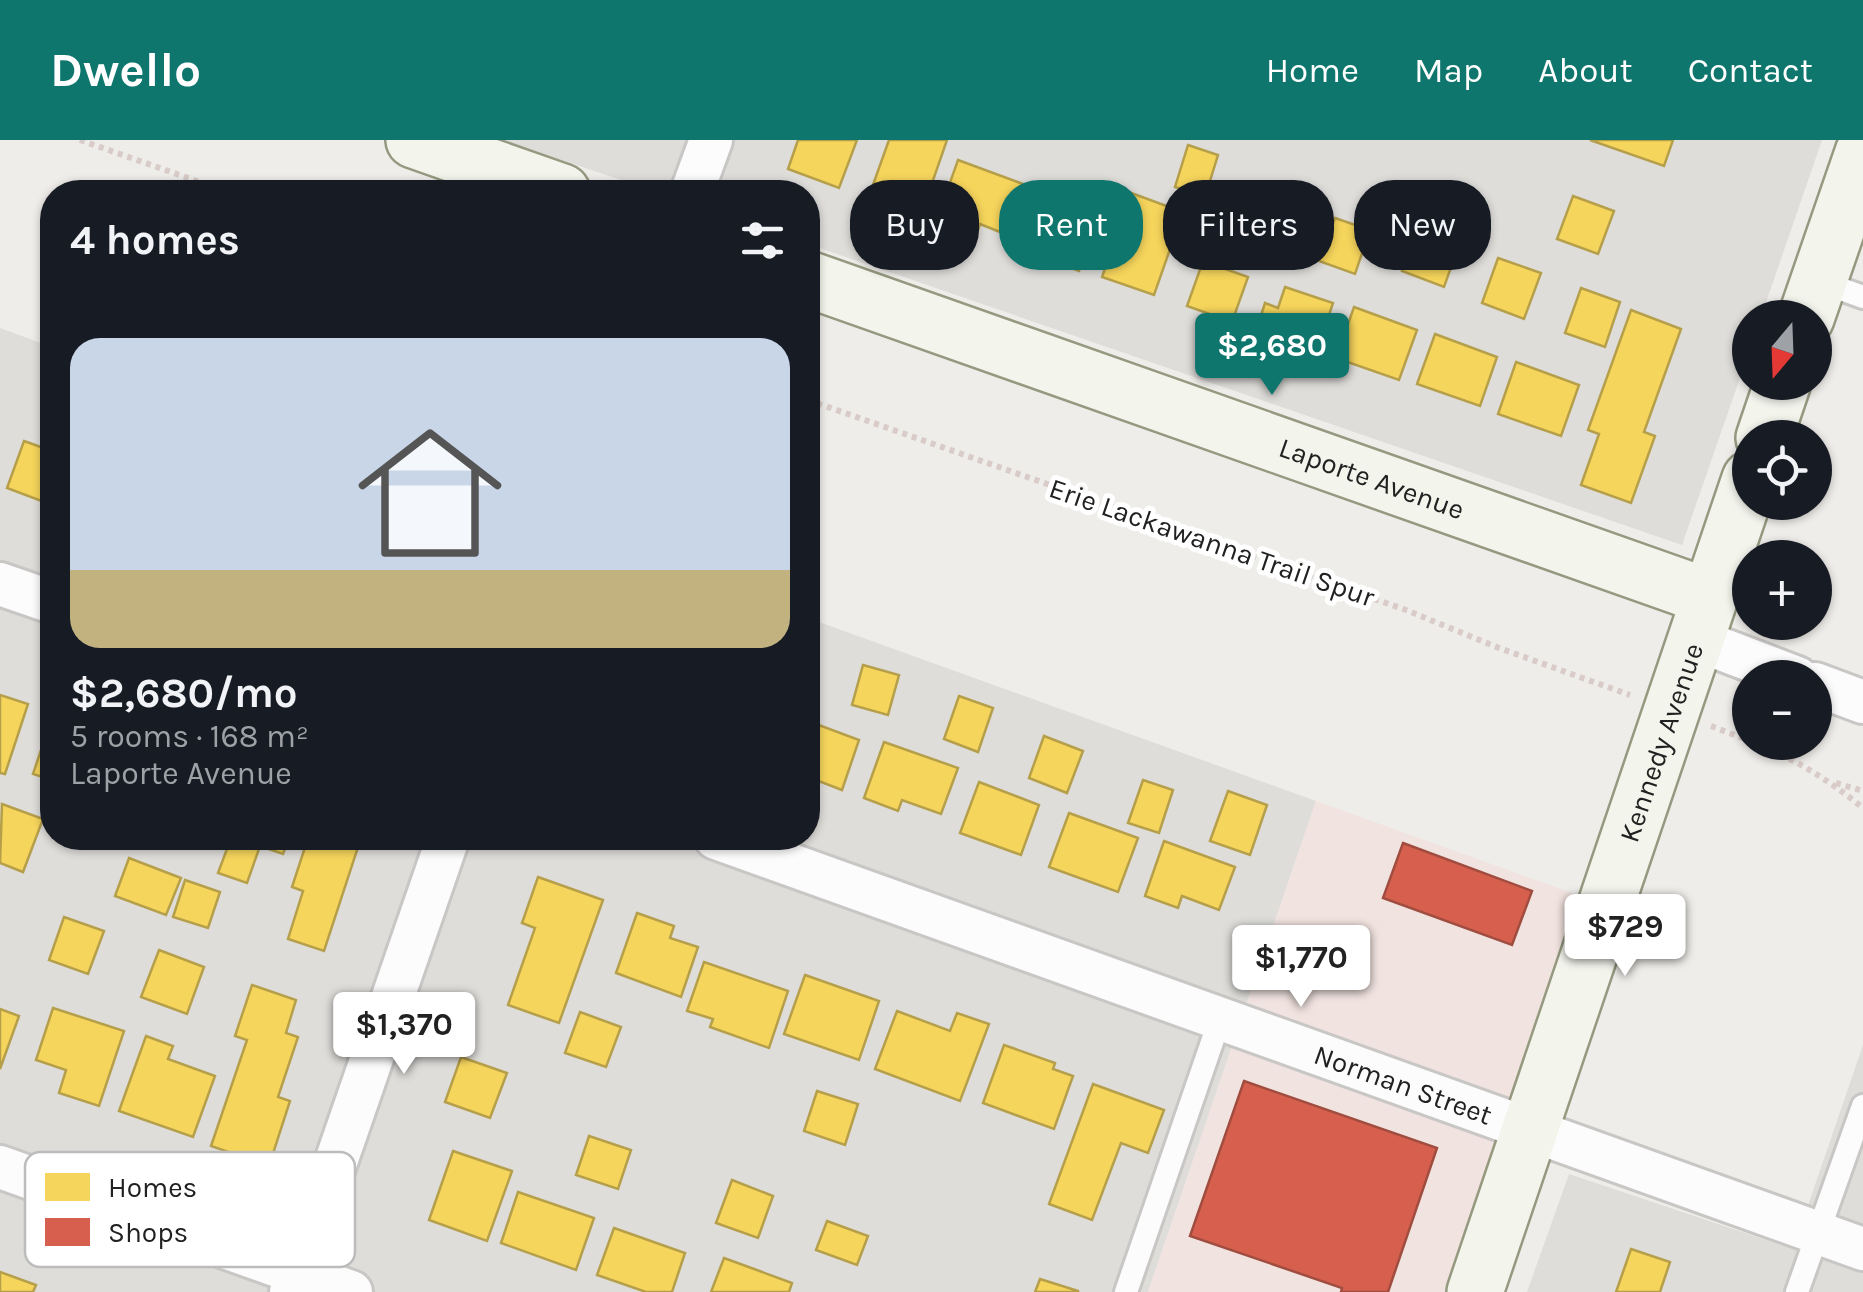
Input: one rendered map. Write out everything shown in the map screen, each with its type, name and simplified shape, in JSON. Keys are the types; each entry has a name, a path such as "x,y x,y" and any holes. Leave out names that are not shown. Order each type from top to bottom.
{"street":[{"path":"414,140 528,180"},
{"path":"696,180 711,140"},
{"path":"1829,298 1863,153"},
{"name":"Laporte Avenue","path":"820,285 1702,618 1768,660"},
{"name":"Kennedy Avenue","path":"1475,1292 1736,520"},
{"path":"0,584 40,598"},
{"path":"1832,690 1863,702"},
{"path":"339,1152 444,850"},
{"name":"Norman Street","path":"749,850 1863,1250"},
{"path":"0,1167 25,1177"},
{"path":"256,1267 294,1282 352,1292"}],"lane":[{"path":"1126,1292 1220,1020"},
{"path":"1797,1292 1863,1106"}],"path":[{"path":"80,140 194,180"},
{"name":"Erie Lackawanna Trail Spur","path":"820,404 1406,610 1615,690"},
{"path":"1726,732 1732,734"},
{"path":"1793,760 1830,781 1863,808"},
{"path":"1830,781 1863,791"}],"shaded area":[{"path":"503,140 1822,140 1767,300 1732,300 1732,400 1682,545 883,270 979,270 979,180 850,180 850,258 820,248 820,180 621,180"},
{"path":"0,328 40,343 40,850 820,850 820,622 1316,801 1148,1292 0,1292"},
{"path":"1316,801 1600,903 1466,1292 1148,1292"},
{"path":"1863,1045 1863,1292 1527,1292 1569,1174 1793,1249"}],"building: Homes":[{"path":"798,140 857,140 839,188 788,169"},
{"path":"889,140 947,140 933,180 875,180"},
{"path":"1590,140 1673,140 1664,166"},
{"path":"1188,145 1218,155 1210,180 1177,180"},
{"path":"958,160 1012,180 999,180 999,232 980,224 979,227 979,180 951,180"},
{"path":"1573,196 1614,211 1598,254 1557,239"},
{"path":"1143,197 1163,205 1163,269 1154,295 1102,277 1104,270 1143,270"},
{"path":"1334,221 1354,225 1355,274 1334,266"},
{"path":"1498,258 1541,273 1524,319 1482,303"},
{"path":"1200,270 1228,270 1248,277 1232,322 1187,306"},
{"path":"1402,270 1450,270 1444,287"},
{"path":"1285,287 1333,303 1319,345 1258,325 1265,303 1278,308"},
{"path":"1581,288 1620,302 1605,347 1565,333"},
{"path":"1354,307 1417,330 1399,380 1336,358"},
{"path":"1631,310 1681,329 1644,432 1655,436 1631,503 1581,485 1599,434 1588,430"},
{"path":"1435,334 1497,357 1480,406 1417,384"},
{"path":"1516,362 1579,385 1561,436 1498,414"},
{"path":"24,441 40,447 40,500 7,488"},
{"path":"863,665 899,675 888,715 852,705"},
{"path":"0,695 28,704 5,774 0,773"},
{"path":"959,696 993,708 978,752 944,739"},
{"path":"820,725 859,740 842,790 820,782"},
{"path":"1044,736 1083,751 1067,793 1029,778"},
{"path":"884,742 958,768 941,814 902,800 898,811 864,798"},
{"path":"40,753 40,776 33,774"},
{"path":"1143,780 1173,790 1159,833 1128,823"},
{"path":"979,782 1039,805 1021,855 960,833"},
{"path":"1228,791 1267,805 1250,855 1210,841"},
{"path":"2,804 40,818 23,872 0,863"},
{"path":"1069,813 1138,838 1118,892 1049,867"},
{"path":"1164,841 1235,867 1219,910 1182,896 1178,908 1145,896"},
{"path":"227,850 259,850 247,883 218,873"},
{"path":"304,850 357,850 324,951 288,939 303,891 292,887"},
{"path":"129,858 181,878 166,915 115,896"},
{"path":"538,877 603,900 559,1023 508,1005 535,928 522,923"},
{"path":"185,880 220,892 208,928 173,917"},
{"path":"637,913 674,926 670,938 698,947 681,997 616,973"},
{"path":"64,917 104,931 88,974 49,960"},
{"path":"159,950 204,967 187,1014 141,997"},
{"path":"704,962 788,991 769,1048 710,1027 713,1019 687,1011"},
{"path":"805,975 879,1001 859,1060 784,1034"},
{"path":"252,985 296,1000 286,1033 298,1037 278,1097 290,1101 274,1152 228,1152 211,1146 247,1040 235,1036"},
{"path":"53,1008 124,1031 99,1106 59,1093 66,1070 36,1060"},
{"path":"0,1009 19,1016 0,1069"},
{"path":"897,1011 950,1031 957,1013 989,1024 960,1101 875,1069"},
{"path":"580,1012 621,1027 606,1067 565,1053"},
{"path":"146,1036 173,1046 168,1059 215,1076 193,1137 119,1111"},
{"path":"1004,1045 1055,1063 1053,1069 1073,1076 1054,1129 983,1103"},
{"path":"461,1057 507,1073 490,1118 445,1102"},
{"path":"1093,1084 1164,1110 1148,1153 1121,1143 1092,1220 1049,1204"},
{"path":"817,1091 858,1104 845,1145 804,1131"},
{"path":"589,1136 631,1150 618,1189 576,1175"},
{"path":"453,1151 512,1171 487,1241 429,1220"},
{"path":"732,1180 773,1196 758,1238 716,1223"},
{"path":"518,1192 594,1218 576,1270 501,1243"},
{"path":"827,1221 868,1236 857,1265 816,1250"},
{"path":"614,1228 685,1253 672,1292 646,1292 597,1275"},
{"path":"1631,1249 1670,1262 1660,1292 1616,1292"},
{"path":"724,1258 792,1283 789,1292 711,1292"},
{"path":"0,1272 36,1285 33,1292 0,1292"},
{"path":"1040,1279 1078,1291 1078,1292 1035,1292"}],"building: Shops":[{"path":"1403,843 1532,891 1512,945 1383,898"},
{"path":"1244,1081 1437,1148 1388,1292 1341,1292 1342,1288 1190,1236"}]}
